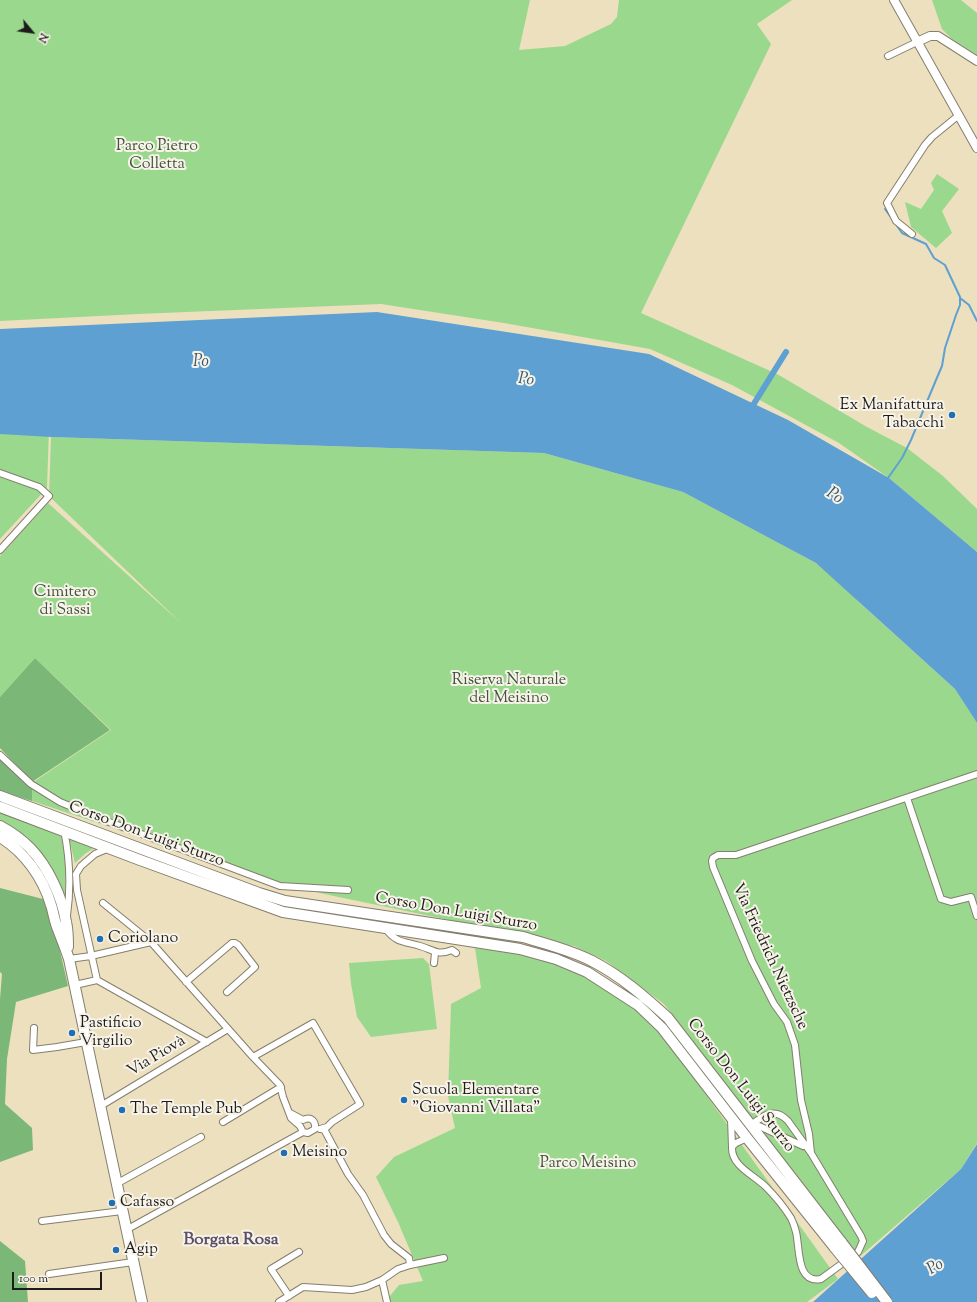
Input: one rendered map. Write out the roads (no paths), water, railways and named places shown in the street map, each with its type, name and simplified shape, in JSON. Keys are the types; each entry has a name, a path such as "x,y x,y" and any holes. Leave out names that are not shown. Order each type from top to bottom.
{"main road":[{"name":"Corso Don Luigi Sturzo","path":"0,796 259,893 285,901 523,937 592,961 614,974 639,992 668,1018 820,1217 838,1246"},
{"name":"Corso Don Luigi Sturzo","path":"0,807 283,912 520,949 556,959 586,972 638,1005 662,1028 747,1138 838,1246"},
{"path":"0,826 24,842 39,860 51,879 60,901 66,922 69,959"},
{"path":"0,837 27,860 43,884 69,959 142,1302"},
{"path":"838,1246 878,1302"},
{"path":"838,1246 887,1302"}],"street":[{"path":"894,0 977,148"},
{"path":"888,56 930,36 938,36 977,60"},
{"path":"912,234 896,221 887,203 924,144 959,115"},
{"path":"0,473 39,487 49,496 0,550"},
{"path":"0,755 31,784 60,802 96,817 280,886 348,890"},
{"name":"Via Friedrich Nietzsche","path":"808,1150 809,1134 801,1100 795,1045 787,1022 774,1004 752,961 713,867 713,858 718,855 736,855 977,774"},
{"path":"907,798 941,899 951,902 971,897 977,916"},
{"path":"61,820 65,831 70,882 70,897 66,922"},
{"path":"70,882 81,866 95,854 109,848"},
{"path":"76,874 77,890 97,980"},
{"path":"70,882 77,890"},
{"path":"103,903 151,942 253,1057 281,1087 283,1097 292,1118 308,1134 327,1127 332,1122 360,1104 313,1023 253,1057"},
{"path":"384,928 391,937 402,942 442,954 452,950 456,953"},
{"path":"69,959 91,956 151,942"},
{"path":"186,982 232,943 235,943 255,967 227,992"},
{"path":"434,963 435,952"},
{"path":"75,985 97,980 207,1042"},
{"path":"34,1028 33,1050 86,1042"},
{"name":"Via Piovà","path":"100,1107 228,1029"},
{"path":"222,1122 281,1087"},
{"path":"290,1114 303,1120 306,1118 311,1119 315,1124"},
{"path":"731,1117 732,1153 737,1163 766,1186 790,1217 796,1232 801,1267 808,1278 814,1280 820,1279 858,1252 863,1241 861,1236 808,1150 788,1121 778,1114 767,1114 751,1125"},
{"path":"302,1129 303,1120"},
{"path":"315,1124 332,1122"},
{"path":"313,1131 315,1124"},
{"path":"751,1125 759,1126 797,1142 808,1150"},
{"path":"126,1230 302,1129"},
{"path":"322,1129 325,1131 348,1174 363,1195 384,1235 391,1244 409,1258 410,1265"},
{"path":"116,1184 201,1137"},
{"path":"732,1147 736,1143 747,1138"},
{"path":"42,1221 122,1211"},
{"path":"289,1296 271,1269 299,1252"},
{"path":"279,1302 303,1287 352,1290 366,1287 382,1280 398,1269 444,1258"},
{"path":"49,1274 133,1262"},
{"path":"382,1280 387,1302"}],"water":[{"name":"Po","path":"377,312 649,354 788,420 889,478 977,552 977,723 955,689 816,563 683,492 544,453 51,437 0,434 0,329"},
{"name":"Po","path":"977,1144 977,1302 813,1302 961,1169"}],"waterway":[{"path":"885,209 890,216"},
{"path":"888,478 902,458 911,440 942,366 945,348 960,305 960,297 945,265 934,258 926,244 902,233 895,223"},
{"path":"960,298 969,305 977,321"},
{"path":"750,410 786,352"}],"place":[{"name":"Ex Manifattura Tabacchi","path":"952,415"},
{"name":"Coriolano","path":"100,939"},
{"name":"Pastificio Virgilio","path":"72,1033"},
{"name":"Scuola Elementare \"Giovanni Villata\"","path":"404,1100"},
{"name":"The Temple Pub","path":"122,1110"},
{"name":"Meisino","path":"284,1153"},
{"name":"Cafasso","path":"112,1203"},
{"name":"Agip","path":"116,1250"}],"district":[{"name":"Borgata Rosa","path":"231,1241"}],"park label":[{"name":"Parco Pietro Colletta","path":"157,156"},
{"name":"Cimitero di Sassi","path":"65,602"},
{"name":"Riserva Naturale del Meisino","path":"509,690"},
{"name":"Parco Meisino","path":"588,1164"}]}
